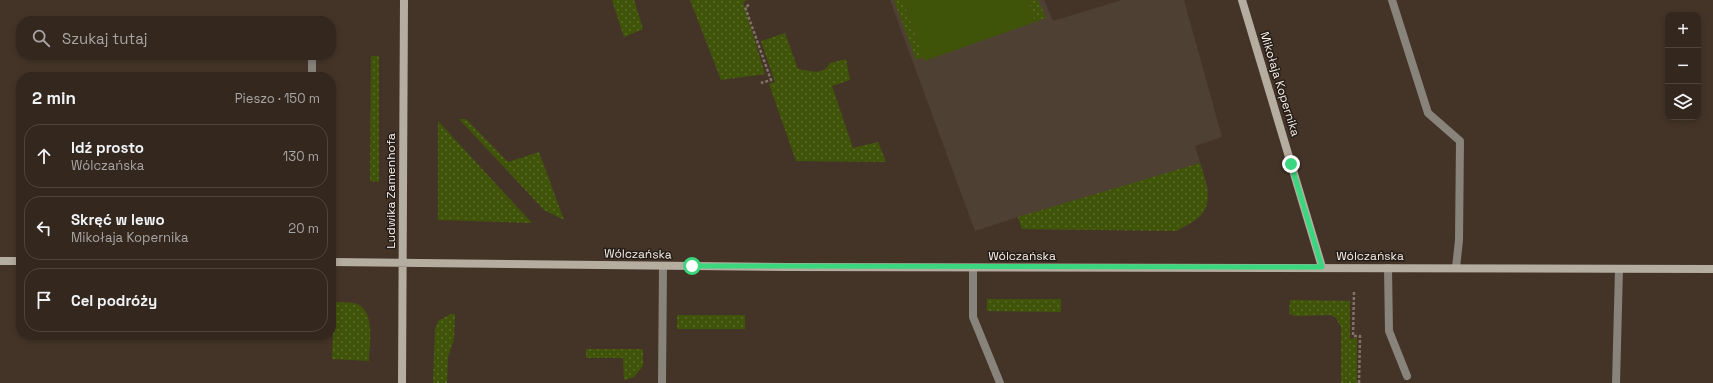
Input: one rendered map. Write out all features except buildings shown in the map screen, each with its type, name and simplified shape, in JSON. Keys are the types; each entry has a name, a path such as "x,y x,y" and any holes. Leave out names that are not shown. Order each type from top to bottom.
{"street":[{"name":"Ludwika Zamenhofa","path":"402,383 404,0"},
{"name":"Mikołaja Kopernika","path":"1242,0 1322,267"},
{"path":"0,261 16,261"},
{"name":"Wólczańska","path":"336,262 973,268 1322,267 1713,269"}],"lane":[{"path":"1392,0 1428,113 1460,141 1459,236 1456,268"},
{"path":"312,60 312,72"},
{"path":"662,383 663,266"},
{"path":"973,268 973,317 1000,383"},
{"path":"1388,268 1389,331 1407,376"},
{"path":"1616,383 1619,269"}],"path":[{"path":"749,5 745,7 771,80 761,83"},
{"path":"1354,292 1354,336 1360,336 1359,383"}],"shaded area":[{"path":"890,0 1044,0 1053,21 1122,0 1184,0 1222,137 1195,146 1208,189 1205,209 1199,217 1177,231 1022,229 1018,217 975,231"}],"green space":[{"path":"612,0 634,0 643,29 624,37"},
{"path":"690,0 747,0 743,2 765,74 721,80"},
{"path":"894,0 903,0 923,57 916,60"},
{"path":"903,0 1028,0 1035,22 924,61"},
{"path":"1028,0 1038,0 1046,18 1035,22"},
{"path":"785,33 798,69 816,72 824,70 830,63 846,59 850,80 832,86 853,148 878,142 886,162 796,161 769,84 775,82 761,41"},
{"path":"371,56 379,56 379,182 370,181"},
{"path":"459,119 466,119 508,162 539,152 564,220 544,210"},
{"path":"438,121 532,223 438,220"},
{"path":"1200,163 1206,184 1208,198 1207,205 1197,219 1177,231 1022,229 1018,217"},
{"path":"987,299 1061,299 1061,312 987,311"},
{"path":"1290,300 1350,301 1350,339 1357,338 1357,383 1341,383 1341,327 1336,318 1331,315 1294,316 1289,313"},
{"path":"336,302 358,304 365,311 370,325 369,361 332,359 333,340 336,340"},
{"path":"451,314 455,314 454,339 448,357 447,383 433,383 435,329 438,321"},
{"path":"677,315 745,315 745,329 677,329"},
{"path":"586,349 643,349 643,366 634,377 624,380 623,358 586,358"}],"route":[{"path":"692,266 1002,268 1322,267 1291,164"}]}
